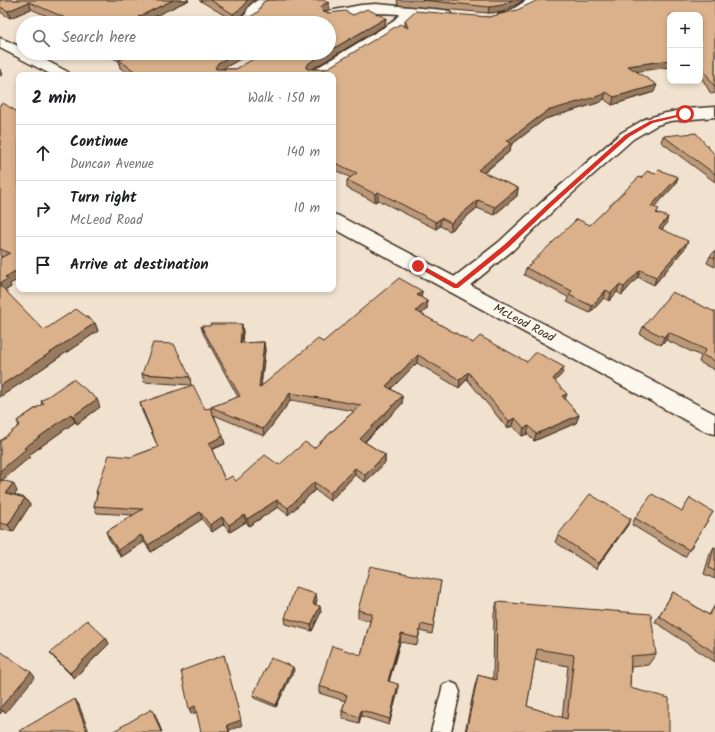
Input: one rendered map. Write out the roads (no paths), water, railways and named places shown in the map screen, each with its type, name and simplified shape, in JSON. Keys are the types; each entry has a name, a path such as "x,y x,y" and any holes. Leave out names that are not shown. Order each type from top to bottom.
{"street":[{"path":"250,16 258,5 269,0"},
{"path":"329,16 342,0"},
{"path":"352,0 376,8"},
{"path":"494,19 511,16 536,0"},
{"path":"329,16 361,9 376,8 457,16"},
{"path":"320,72 396,26 411,11"},
{"path":"0,42 16,50"},
{"path":"34,60 57,72"},
{"path":"456,286 506,246 627,136 652,122 668,117 715,112"},
{"name":"McLeod Road","path":"336,222 715,425"}],"lane":[{"path":"441,732 450,692"}]}
